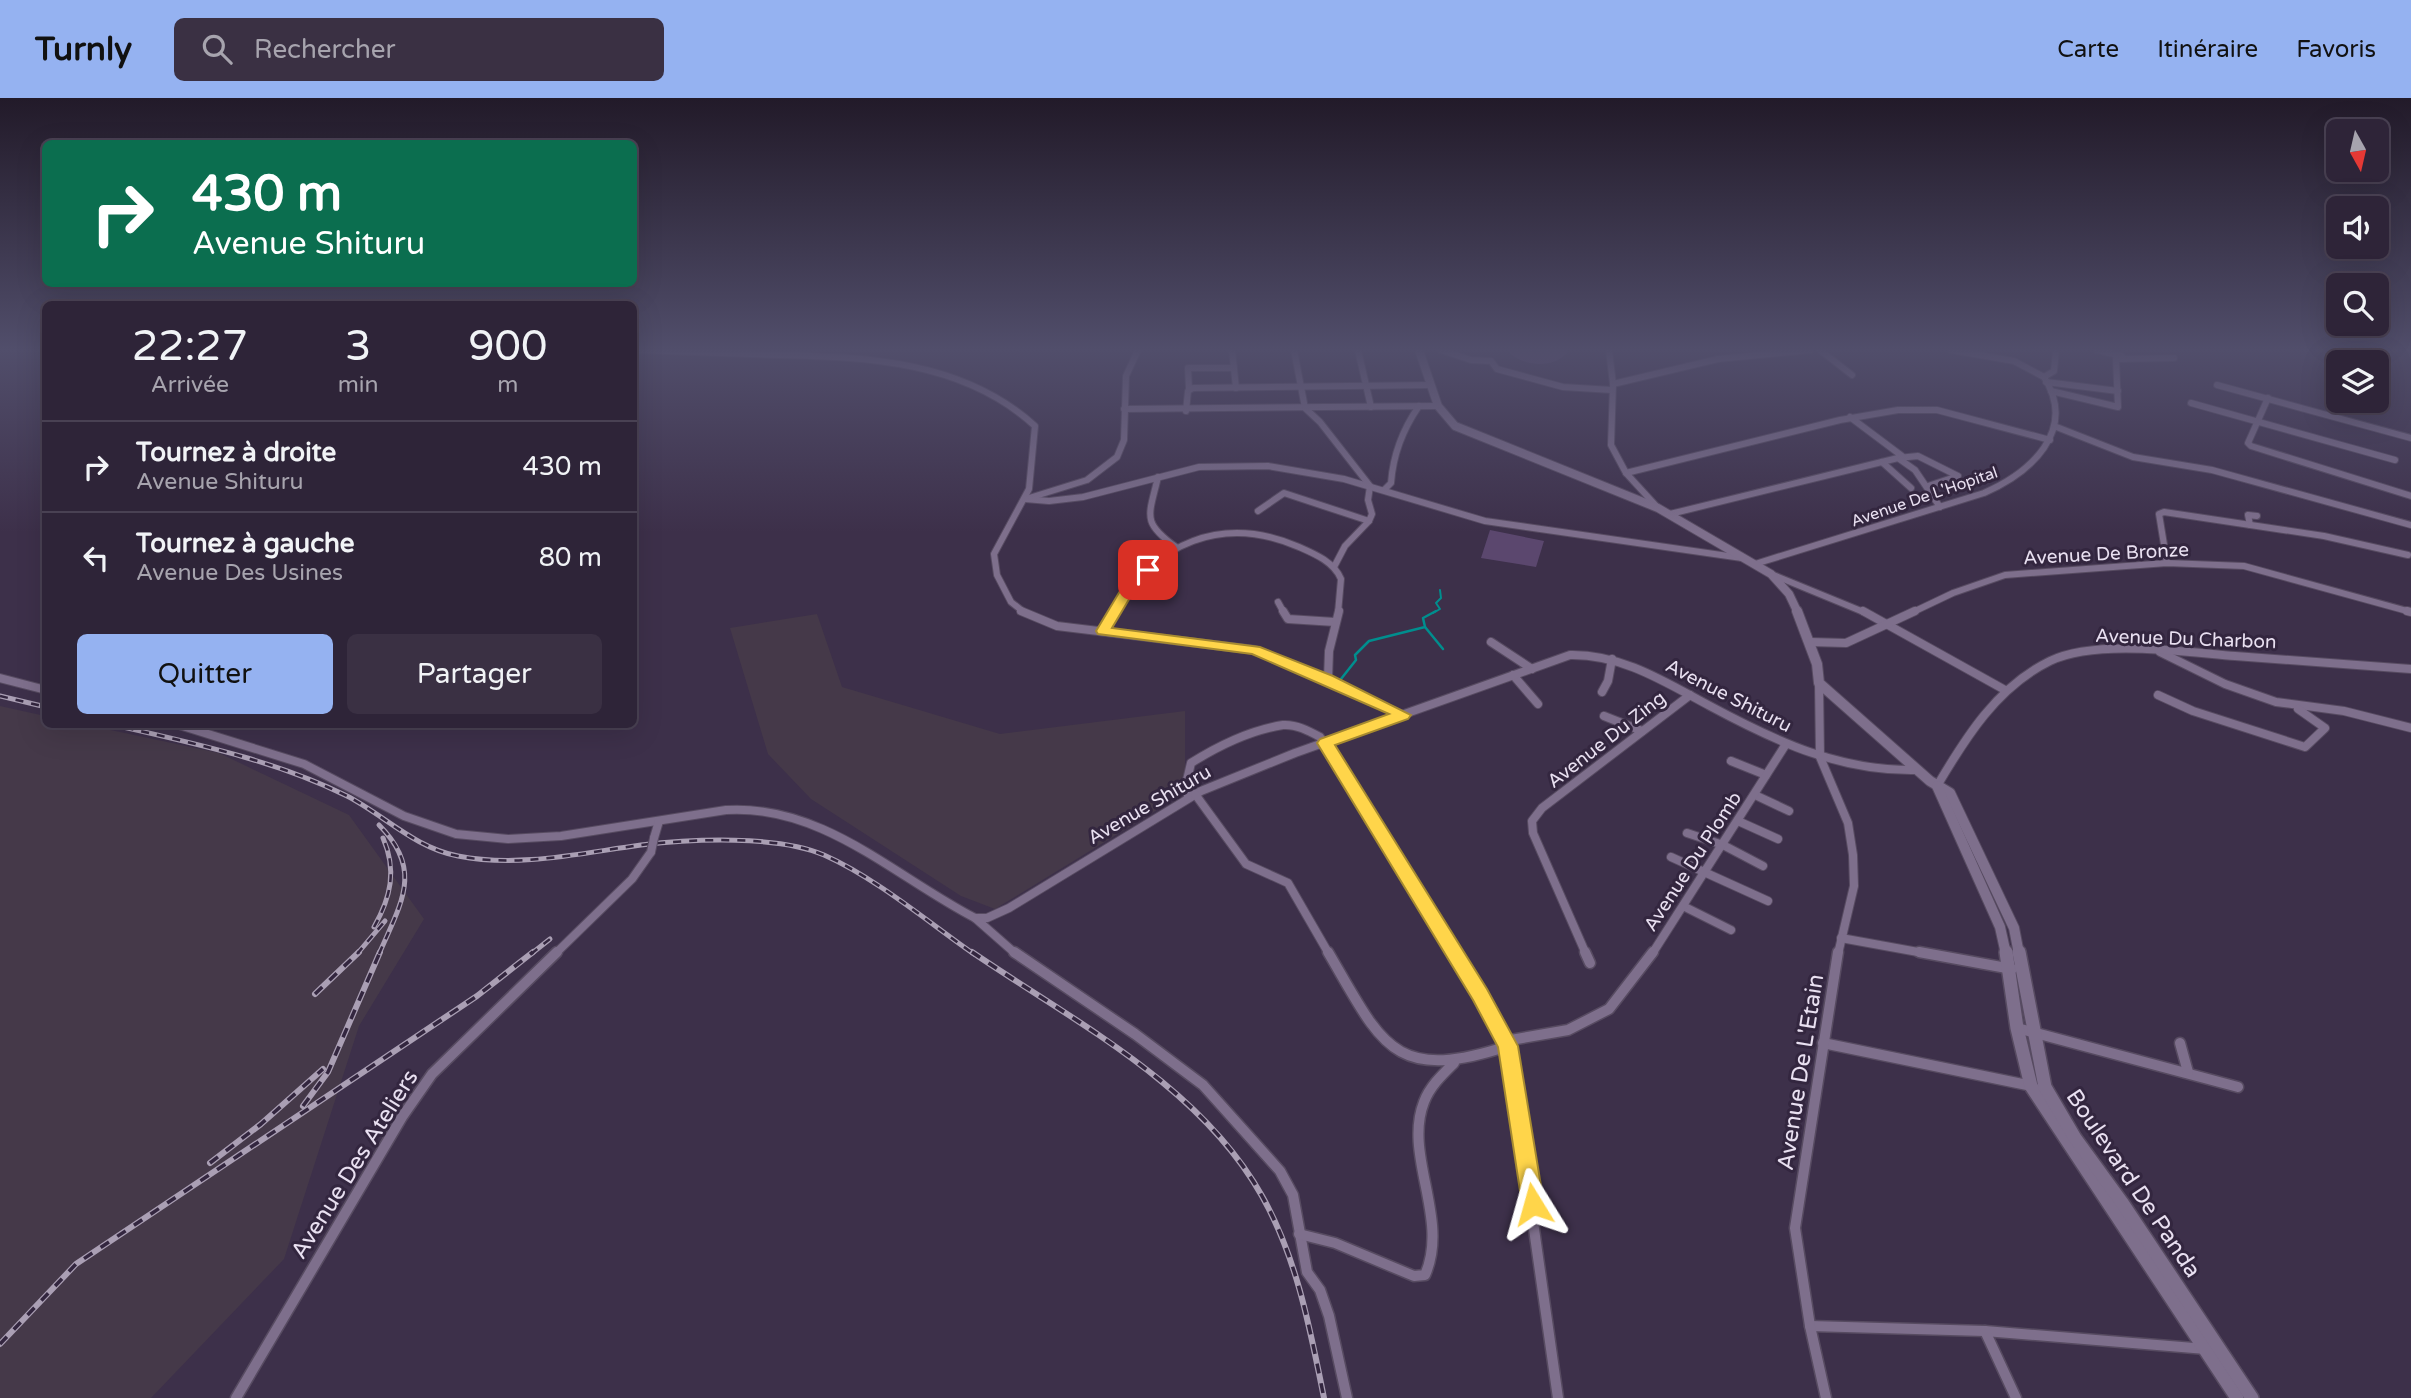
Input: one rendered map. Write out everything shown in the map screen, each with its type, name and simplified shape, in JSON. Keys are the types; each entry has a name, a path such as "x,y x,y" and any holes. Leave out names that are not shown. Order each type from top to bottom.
{"street":[{"path":"1015,411 1035,426 1034,460 1025,499 994,554 996,570 1011,602 1021,611 1041,621 1255,650 1328,679 1403,715"},
{"path":"1025,499 1087,480 1110,465 1123,447 1124,411"},
{"path":"1176,411 1199,411"},
{"path":"1308,411 1320,422 1370,486 1368,500 1372,514 1369,521 1345,546 1334,567"},
{"path":"1384,490 1391,483 1393,460 1404,439 1405,426 1416,411"},
{"path":"1441,411 1464,431 1658,508 1771,574 1816,589 1887,623 2005,690"},
{"path":"1612,411 1611,444 1626,473 1658,508"},
{"path":"1626,473 1850,417 1893,411"},
{"path":"1936,411 2050,440"},
{"name":"Avenue De L'Hopital","path":"1755,564 1940,507 2015,479 2039,459 2050,440 2054,426 2053,411"},
{"path":"2216,411 2395,460"},
{"path":"2262,411 2248,443 2251,446 2411,496"},
{"path":"2313,411 2411,438"},
{"path":"1850,417 1910,465 1928,486 1940,507"},
{"path":"2054,426 2133,457 2212,470 2411,525"},
{"path":"1670,514 1900,457 1918,456 1958,476 1928,486"},
{"path":"1882,462 1911,488"},
{"path":"1025,499 1049,501 1083,497 1213,465 1252,465 1310,472 1370,486 1485,521 1745,558"},
{"path":"1158,477 1148,519 1154,531 1176,547"},
{"path":"1258,511 1284,493 1369,521"},
{"path":"2167,563 2160,513 2353,541 2408,555"},
{"path":"2250,525 2248,515 2257,516"},
{"path":"1103,631 1131,587 1156,560 1176,547 1217,535 1254,535 1289,542 1334,567 1341,580 1328,679"},
{"name":"Avenue De Bronze","path":"1810,642 1841,644 1953,593 2005,575 2167,563 2244,566 2411,612"},
{"path":"1771,574 1794,603 1810,642 1819,683 1819,757"},
{"path":"1278,603 1288,620 1335,622"},
{"path":"1491,642 1532,669"},
{"name":"Avenue Du Charbon","path":"1937,786 1964,741 2005,690 2064,656 2097,649 2154,650 2411,668"},
{"path":"2154,650 2225,684 2295,707 2344,711 2411,728"},
{"name":"Avenue Shituru","path":"975,918 987,918 1009,908 1191,796 1325,743 1570,655 1593,654 1612,659 1786,744 1819,757 1867,770 1918,770"},
{"path":"1602,692 1612,659"},
{"path":"1513,675 1538,704"},
{"path":"0,678 42,689"},
{"name":"Boulevard De Panda","path":"1819,683 1937,786 2014,928 2025,972 2045,1087 2075,1139 2123,1204 2252,1398"},
{"name":"Avenue Du Zing","path":"1590,963 1533,833 1532,821 1542,808 1690,695"},
{"path":"2158,695 2193,711 2305,747 2325,728 2295,707"},
{"path":"1604,716 1642,731"},
{"path":"1454,1063 1438,1064 1408,1054 1391,1046 1375,1032 1288,883 1246,864 1191,796 1187,780 1191,763 1220,745 1293,725 1310,731 1325,743 1506,1043 1527,1155 1558,1398"},
{"path":"190,728 276,753 320,771 424,824 454,834 491,839 534,838 659,821 730,807 784,813 808,822 975,918 1016,954 1135,1034 1203,1085 1280,1171 1293,1195 1307,1272 1320,1290 1329,1316 1347,1398"},
{"name":"Avenue Du Plomb","path":"1454,1063 1506,1043 1568,1030 1601,1015 1622,994 1660,943 1786,744"},
{"name":"Avenue De L'Etain","path":"1819,757 1848,824 1854,886 1841,938 1795,1228 1810,1325 1826,1398"},
{"path":"1731,761 1766,775"},
{"path":"1755,795 1788,811"},
{"name":"Avenue Des Ateliers","path":"236,1398 402,1117 432,1073 632,879 650,852 659,821"},
{"path":"1738,821 1778,839"},
{"path":"1687,833 1723,845 1763,866"},
{"path":"1671,857 1768,901"},
{"name":"Boulevard De Panda","path":"1980,866 2000,927 2010,969 2017,1028 2031,1086 2237,1398"},
{"path":"1683,906 1731,930"},
{"path":"1841,938 2025,972"},
{"path":"2017,1028 2238,1087"},
{"path":"1823,1043 2045,1087"},
{"path":"2180,1043 2188,1072"},
{"path":"1299,1234 1335,1242 1414,1276 1425,1275 1430,1266 1432,1227 1420,1129 1422,1107 1438,1079 1454,1063"},
{"path":"1810,1325 1985,1331 2219,1349"},
{"path":"1985,1331 2016,1398"}],"shaded area":[{"path":"1490,530 1544,541 1536,567 1481,558"},
{"path":"817,614 842,687 1000,734 1185,711 1185,773 1160,808 995,909 961,896 811,799 768,754 730,628"},
{"path":"0,706 42,715 42,728 101,728 219,753 349,815 424,919 359,1026 284,1259 151,1398 0,1398"}],"waterway":[{"path":"1433,613 1440,609 1436,603 1441,598 1440,590"},
{"path":"1425,627 1423,618 1436,611"},
{"path":"1341,679 1356,660 1355,655 1369,641 1425,627"},
{"path":"1425,627 1443,649"}],"railway":[{"path":"0,696 42,706"},
{"path":"127,728 231,753 319,783 361,804 414,839 458,856 527,860 641,845 709,840 759,841 805,849 824,855 863,876 974,954"},
{"path":"379,825 393,841 405,872 401,903 379,954"},
{"path":"374,927 385,905 390,883 390,861 383,838"},
{"path":"357,954 385,921"},
{"path":"531,954 550,939"},
{"path":"303,1106 328,1072 380,952"},
{"path":"0,1344 76,1264 477,996 533,952"},
{"path":"972,952 1132,1058 1170,1088 1205,1121 1236,1156 1262,1196 1284,1244 1301,1294 1324,1398"},
{"path":"315,994 357,954"},
{"path":"210,1163 261,1124 323,1069"}],"route":[{"path":"1148,570 1125,594 1115,616 1103,631 1255,650 1328,679 1403,715 1325,743 1350,788 1480,994 1508,1046 1533,1204"}]}
